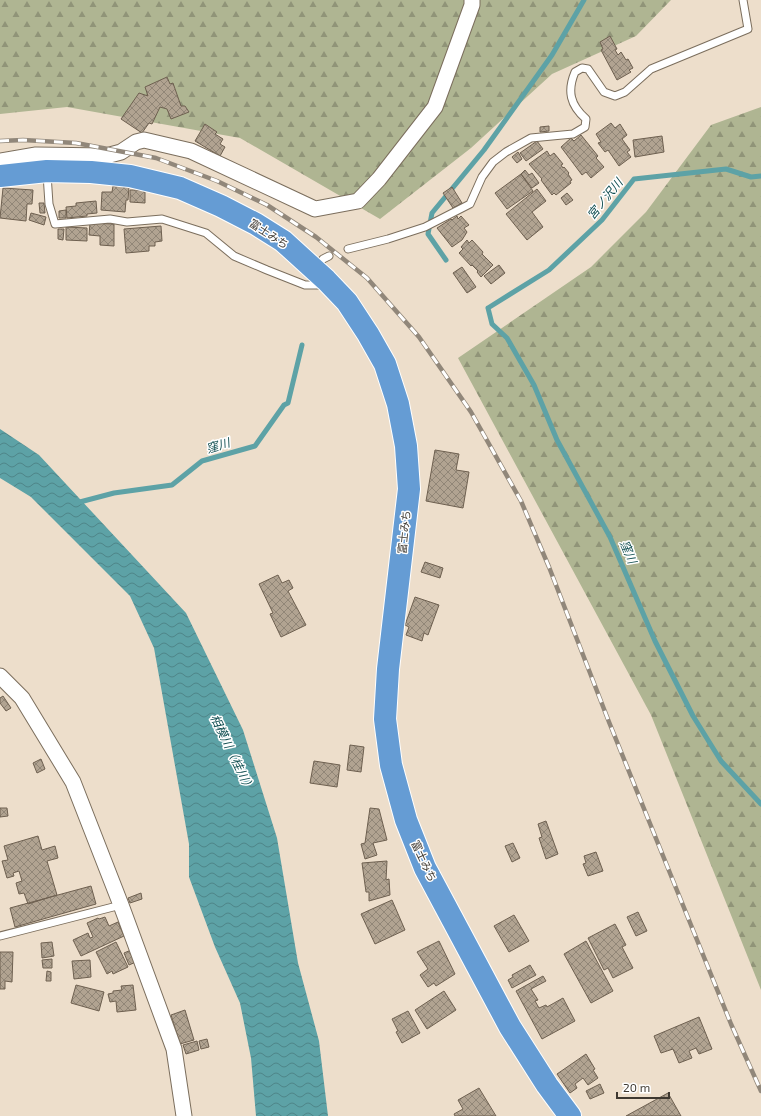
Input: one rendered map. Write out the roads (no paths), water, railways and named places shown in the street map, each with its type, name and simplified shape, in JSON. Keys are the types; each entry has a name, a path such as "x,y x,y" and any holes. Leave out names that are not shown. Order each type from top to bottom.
{"highway":[{"name":"富士みち","path":"0,176 47,171 91,172 130,176 180,188 221,206 256,224 324,268 368,334 385,364 398,404 406,446 408,489 388,669 385,719 391,765 406,820 425,868 510,1028 570,1116"}],"street":[{"path":"0,160 36,155 106,156 121,152 136,142 144,140 191,151 315,209 358,201 379,179 435,106 472,4 472,0"},
{"path":"0,676 22,698 73,782 121,905 174,1049 184,1116"}],"lane":[{"path":"348,249 388,239 431,224 470,204 482,177 493,162 506,152 531,138 573,134 585,127 586,119 577,112 571,98 570,88 575,72 582,68 588,69 604,92 615,96 625,92 651,69 748,29 743,0"},
{"path":"47,171 49,204 55,224 110,219 127,222 162,219 206,233 234,256 305,285 321,284 324,268"},
{"path":"0,936 121,905"}],"water":[{"name":"相模川（桂川）","path":"0,429 39,455 186,613 243,730 277,838 298,963 319,1041 328,1116 256,1116 251,1058 240,1003 215,947 189,877 189,844 154,648 130,596 31,497 0,478"}],"waterway":[{"path":"446,260 428,234 432,213 484,150 552,55 584,0"},
{"name":"宮ノ沢川","path":"488,308 549,270 602,220 634,179 726,169 751,177 761,176"},
{"name":"窪川","path":"488,308 492,324 507,338 534,385 557,440 610,537 655,641 693,716 721,761 761,804"},
{"name":"窪川","path":"76,503 114,493 172,485 202,461 255,446 284,405 288,403 302,345"}],"railway":[{"path":"0,141 23,140 76,143 156,158 217,181 267,205 316,237 367,278 419,337 471,412 521,501 549,567 609,722 731,1024 761,1091"}]}
